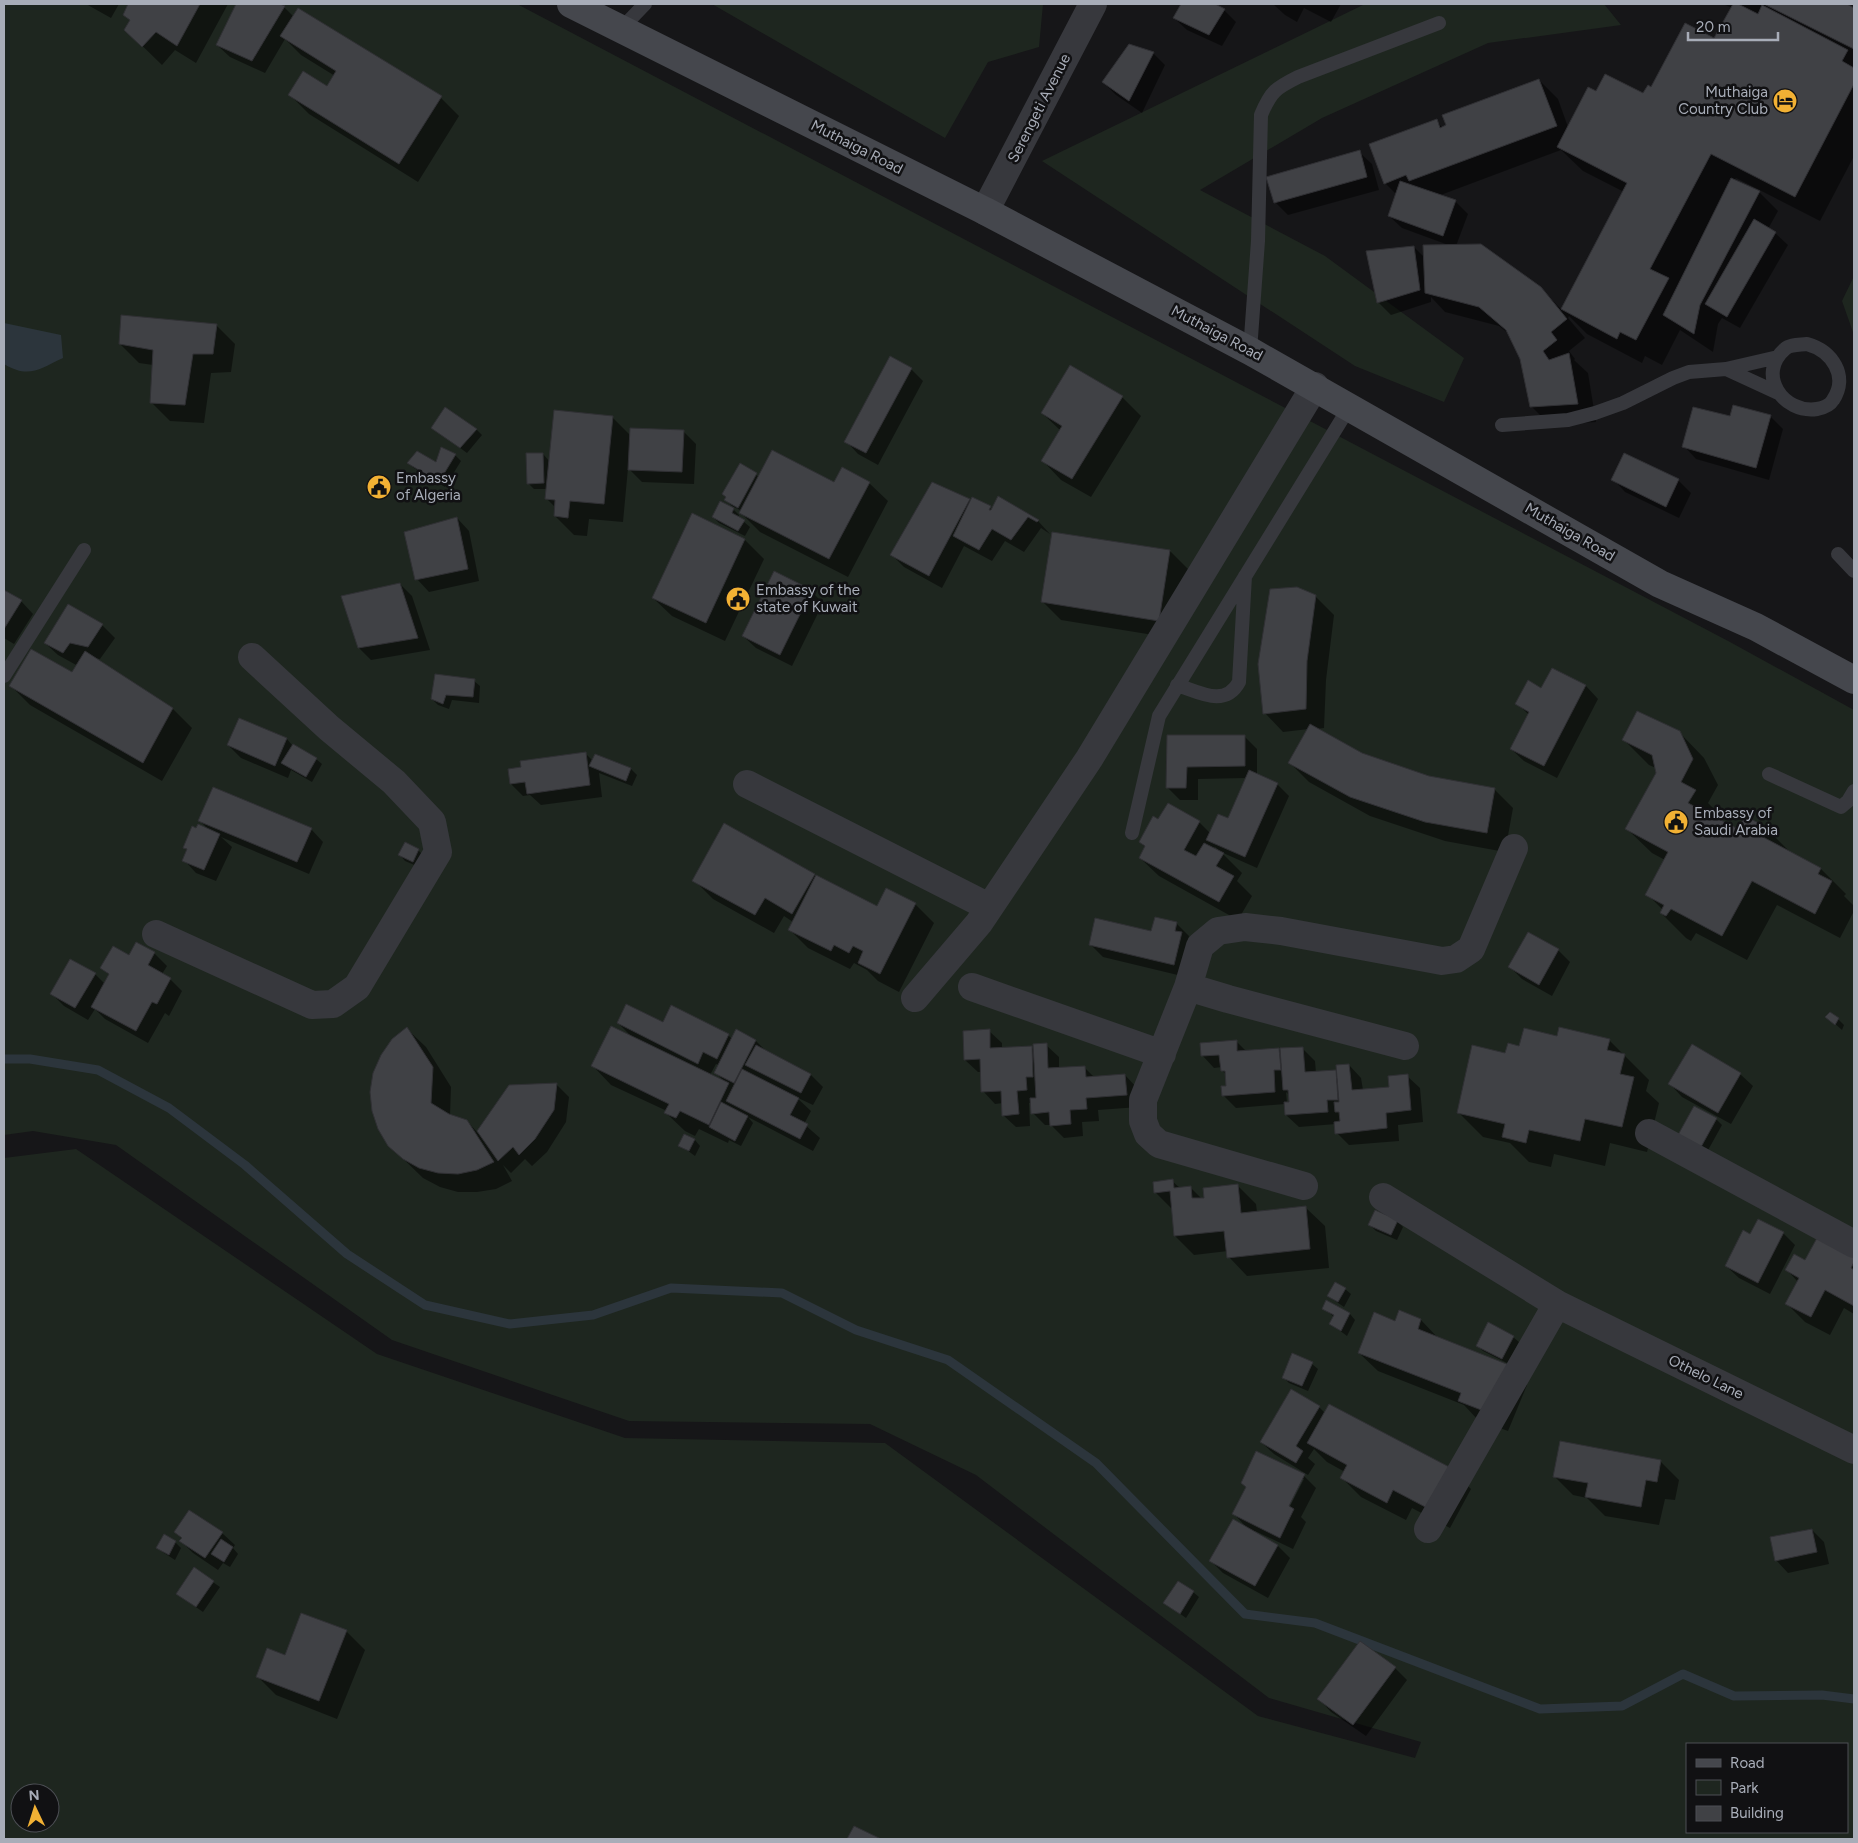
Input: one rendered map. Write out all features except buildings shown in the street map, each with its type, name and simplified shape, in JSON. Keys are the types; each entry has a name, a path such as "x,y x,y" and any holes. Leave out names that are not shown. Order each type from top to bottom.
{"main road":[{"name":"Muthaiga Road","path":"570,4 985,211 1315,386 1660,584 1756,627 1854,680"}],"street":[{"name":"Serengeti Avenue","path":"985,211 1093,4"},
{"path":"915,998 979,923 1089,759 1315,386"},
{"path":"156,934 312,1005 333,1004 357,987 438,852 432,822 394,782 329,728 252,657"},
{"path":"747,784 990,906"},
{"path":"1304,1186 1159,1144 1148,1134 1143,1121 1143,1100 1188,987 1200,946 1218,931 1245,927 1281,931 1442,961 1456,959 1471,948 1514,848"},
{"path":"972,987 1162,1054"},
{"path":"1188,987 1405,1046"},
{"path":"1649,1132 1854,1244"},
{"name":"Othelo Lane","path":"1383,1197 1558,1304 1854,1450"},
{"path":"1428,1529 1558,1304"}],"lane":[{"path":"621,29 645,4"},
{"path":"1250,351 1258,240 1261,114 1268,97 1281,86 1298,77 1439,23"},
{"path":"1807,344 1818,347 1834,362 1839,382 1837,394 1832,403 1821,409 1808,410 1796,408 1786,402 1778,393 1773,381 1774,369 1778,358 1786,348 1796,345 1807,344"},
{"path":"1502,425 1568,420 1623,403 1689,372 1726,370 1778,358"},
{"path":"1726,370 1778,393"},
{"path":"1132,833 1159,716 1350,406"},
{"path":"4,676 84,550"},
{"path":"1838,554 1854,571"},
{"path":"1177,685 1215,697 1227,696 1239,682 1245,574"},
{"path":"1769,774 1841,807 1848,801 1854,791"}],"green space":[{"path":"4,4 517,4 1730,642 1854,710 1854,1839 4,1839 4,1158 76,1149 377,1354 625,1438 885,1443 1258,1716 1415,1758 1421,1742 1269,1698 976,1475 870,1424 629,1421 392,1340 116,1145 33,1131 4,1135"},
{"path":"712,4 1043,4 1039,47 988,62 945,138"},
{"path":"1365,4 1604,4 1621,25 1488,43 1322,118 1200,190 1325,256 1464,358 1444,402 1355,366 1042,161"},
{"path":"1854,276 1854,335 1842,301"}],"shaded area":[{"path":"4,323 61,335 63,358 40,369 27,372 4,364"}],"waterway":[{"path":"4,1059 30,1059 98,1070 169,1108 245,1165 347,1254 425,1305 510,1324 593,1315 671,1288 782,1293 856,1330 948,1360 1096,1463 1245,1614 1315,1623 1540,1709 1622,1706 1683,1674 1734,1696 1822,1695 1854,1699"}],"place":[{"name":"Muthaiga Country Club","path":"1785,101"},
{"name":"Embassy of Algeria","path":"379,487"},
{"name":"Embassy of the state of Kuwait","path":"738,599"},
{"name":"Embassy of Saudi Arabia","path":"1676,822"}]}
